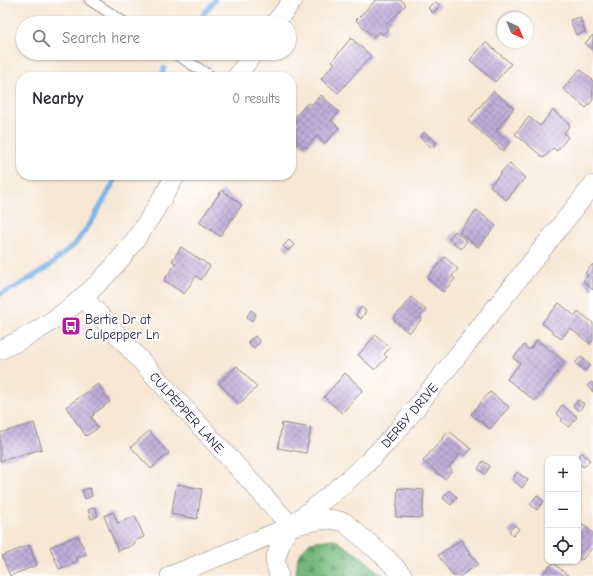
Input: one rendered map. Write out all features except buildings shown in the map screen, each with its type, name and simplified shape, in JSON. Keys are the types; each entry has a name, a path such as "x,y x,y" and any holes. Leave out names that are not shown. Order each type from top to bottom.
{"street":[{"path":"280,16 293,0"},
{"path":"240,72 248,60"},
{"path":"0,350 48,325 83,297 115,265 138,237 173,180"},
{"name":"DERBY DRIVE","path":"170,576 291,526 360,469 393,436 593,185"},
{"name":"CULPEPPER LANE","path":"83,297 291,526"},
{"path":"280,576 275,560 282,539 291,526 330,519 344,522 386,558 403,576"}],"lane":[{"path":"90,0 114,16"},
{"path":"185,60 204,72"}],"green space":[{"path":"334,539 365,560 383,576 296,576 298,556 310,542"}],"waterway":[{"path":"202,16 215,0"},
{"path":"163,72 164,68"},
{"path":"0,294 16,287 47,268 75,244 92,221 115,180"}],"place":[{"name":"Bertie Dr at Culpepper Ln","path":"71,326"}]}
